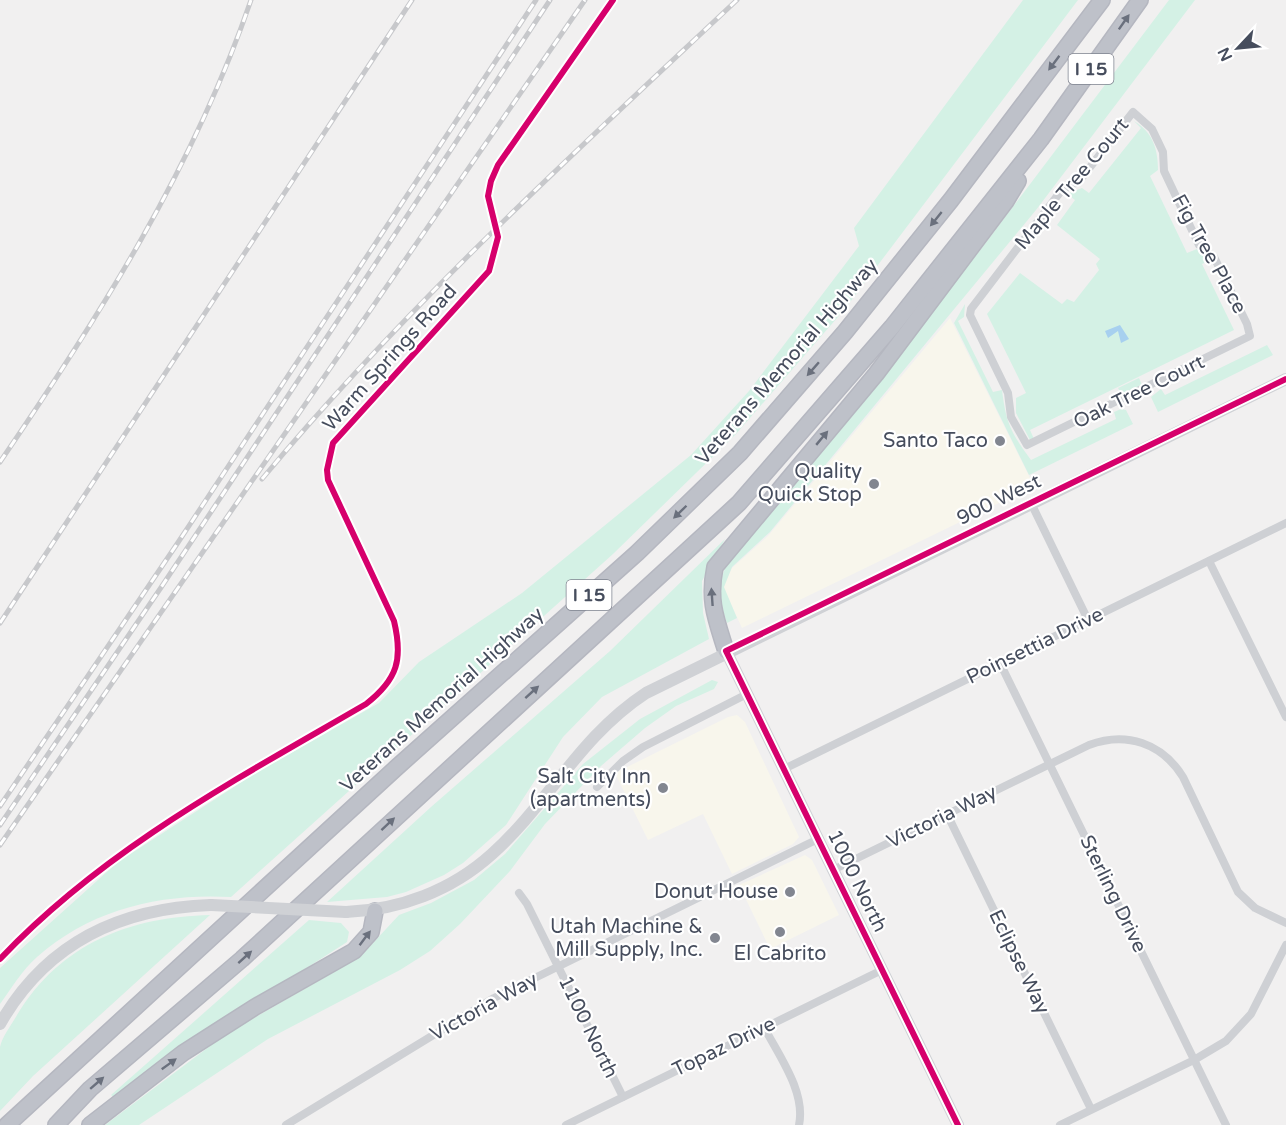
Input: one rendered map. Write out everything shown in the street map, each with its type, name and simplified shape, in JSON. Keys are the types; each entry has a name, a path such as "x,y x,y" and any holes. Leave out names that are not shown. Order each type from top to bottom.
{"highway":[{"name":"Veterans Memorial Highway","path":"7,1125 396,768 637,553 740,453 845,332 944,209 1102,0"},
{"name":"I 15","path":"56,1125 90,1089 242,959 740,503 892,327 1041,139 1140,0"},
{"path":"726,651 713,611 711,590 715,567 876,374 942,288 1006,201 1041,139"},
{"path":"90,1125 192,1047 255,1007 354,951 370,932 375,911"}],"main road":[{"name":"900 West","path":"0,1024 28,984 42,969 98,929 118,920 159,909 211,905 346,912 375,911 414,901 437,891 492,854 612,717 646,693 726,651 1286,379"},
{"name":"1000 North","path":"726,651 958,1125"}],"street":[{"name":"Warm Springs Road","path":"0,959 71,893 136,842 201,799 366,704 383,691 391,680 399,655 399,641 394,621 331,488 327,470 333,443 489,271 498,237 488,196 495,173 613,0"},
{"name":"Maple Tree Court","path":"1027,445 1011,417 1008,393 970,315 973,305 1061,191 1080,180 1133,112"},
{"name":"Fig Tree Place","path":"1133,112 1149,126 1162,149 1165,174 1199,244 1215,259 1247,324 1250,336"},
{"name":"Oak Tree Court","path":"1027,445 1250,336"},
{"path":"1031,503 1088,620"},
{"name":"Poinsettia Drive","path":"784,769 1286,523"},
{"path":"1209,561 1286,717"},
{"name":"Sterling Drive","path":"1000,663 1226,1125"},
{"path":"597,787 623,761 643,747 747,694"},
{"name":"Victoria Way","path":"833,870 1089,745 1108,739 1141,742 1162,753 1182,777 1238,892 1255,908 1286,923"},
{"name":"Eclipse Way","path":"947,814 1091,1109"},
{"name":"Victoria Way","path":"286,1125 478,1007 818,839"},
{"name":"1100 North","path":"519,893 527,904 623,1097"},
{"path":"1060,1125 1216,1048 1244,1024 1258,1002 1286,945"},
{"name":"Topaz Drive","path":"566,1125 882,970"},
{"path":"765,1027 797,1094 800,1110 798,1125"}],"shaded area":[{"path":"950,318 1034,486 742,628 723,587 732,568 768,536"},
{"path":"737,715 745,722 799,837 793,844 732,874 703,814 648,840 615,773 728,717"},
{"path":"805,855 812,860 839,915 770,949 739,885"}],"green space":[{"path":"1023,0 1078,0 844,310 736,434 613,554 231,897 205,896 153,902 104,916 80,927 58,940 37,957 0,1004 0,968 118,862 254,774 379,703 419,662 522,593 691,455 749,391 859,246 854,228"},
{"path":"1169,0 1195,0 1036,210 770,532 732,567 724,587 737,618 727,623 720,591 722,576 729,560 978,253"},
{"path":"1134,121 1146,130 1153,142 1158,170 1150,176 1187,253 1197,249 1211,260 1202,264 1234,330 1030,430 1034,439 1030,440 1016,413 1016,398 1026,393 987,314 1020,273 1062,304 1067,299 1074,302 1099,270 1096,264 1100,259 1057,225 1075,200 1067,194 1082,188 1089,193 1141,128"},
{"path":"965,304 964,317 958,321 993,392 1002,390 1010,427 1031,460 1116,419 1114,412 1121,409 1126,410 1133,424 1029,475 954,323"},
{"path":"1267,345 1273,355 1158,412 1151,397 1161,389 1165,395"},
{"path":"1139,378 1142,385 1122,395 1118,388"},
{"path":"725,539 702,581 703,613 709,639 602,697 563,737 506,825 463,863 444,875 406,892 387,897 327,902 431,807 610,651"},
{"path":"712,680 718,682 714,689 676,706 645,728 601,766 545,824 510,871 460,924 430,951 400,970 268,1039 139,1125 105,1125 226,1034 360,957 399,915 431,903 474,880 505,854 583,764 640,719"},
{"path":"210,915 33,1076 0,1111 1,1043 17,1015 54,969 76,952 125,929 152,921"},
{"path":"309,920 341,923 349,932 347,942 202,1035 116,1099 111,1095"}],"water":[{"path":"1120,325 1129,339 1121,343 1118,331 1108,338 1105,331"}],"railway":[{"path":"0,462 108,296 173,181 228,62 251,0"},
{"path":"0,623 412,0"},
{"path":"0,806 177,544 536,0"},
{"path":"0,825 160,589 550,0"},
{"path":"0,845 585,0"},
{"path":"262,479 317,415 432,292 492,232 737,0"}],"cycle path":[{"path":"0,959 83,883 127,850 221,789 366,704 377,695 391,677 398,657 394,621 328,480 327,470 333,443 489,271 498,237 488,196 498,165 613,0"},
{"path":"958,1125 726,651 1286,379"}],"place":[{"name":"Santo Taco","path":"1000,441"},
{"name":"Quality Quick Stop","path":"874,484"},
{"name":"Salt City Inn (apartments)","path":"663,788"},
{"name":"Donut House","path":"790,892"},
{"name":"El Cabrito","path":"780,932"},
{"name":"Utah Machine & Mill Supply, Inc.","path":"715,938"}]}
